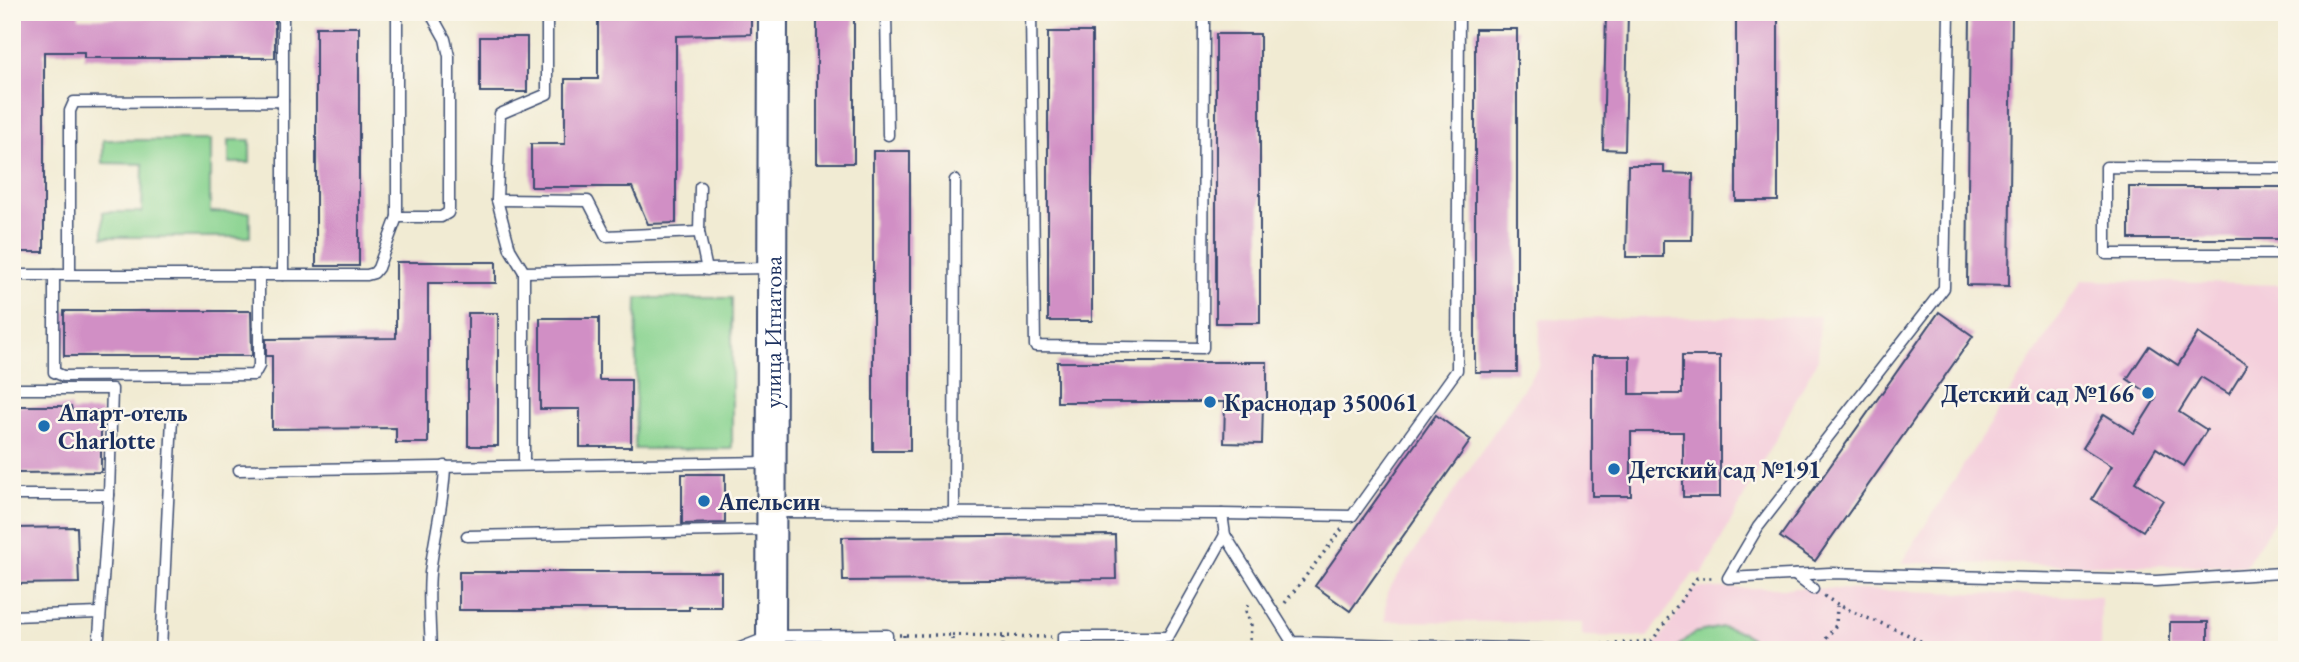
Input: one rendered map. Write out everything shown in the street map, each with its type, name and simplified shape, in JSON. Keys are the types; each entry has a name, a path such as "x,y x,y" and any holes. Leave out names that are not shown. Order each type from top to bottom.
{"street":[{"name":"улица Игнатова","path":"771,643 770,268 773,12"}],"lane":[{"path":"283,12 283,275"},
{"path":"12,275 374,273 397,217 397,12"},
{"path":"397,217 441,217 448,213 449,209 449,56 445,39 430,12"},
{"path":"524,464 524,272 510,249 497,200 500,114 547,94 547,12"},
{"path":"886,12 888,135"},
{"path":"1031,12 1035,346 1203,348 1204,12"},
{"path":"467,536 954,513 1352,516 1457,370 1459,12"},
{"path":"1728,578 1758,527 1944,288 1949,12"},
{"path":"70,275 70,111 74,102 283,101"},
{"path":"2287,168 2106,167 2106,254 2287,254"},
{"path":"954,513 955,180"},
{"path":"700,187 699,232 707,270"},
{"path":"497,200 588,201 606,236 699,232"},
{"path":"524,272 770,268"},
{"path":"54,275 54,372 58,375 249,376 258,372 258,275"},
{"path":"12,389 112,389 109,495 98,650"},
{"path":"161,650 172,418"},
{"path":"239,470 771,462"},
{"path":"431,650 430,577 445,466"},
{"path":"12,495 109,495"},
{"path":"1222,514 1225,535 1292,642 1542,649"},
{"path":"1063,650 1063,637 1168,637 1225,535"},
{"path":"1728,578 1830,573 2155,581 2284,571 2287,563"},
{"path":"1795,575 1813,589"},
{"path":"12,616 100,613"},
{"path":"735,650 771,643 887,635 887,650"}],"path":[{"path":"1275,616 1352,516"},
{"path":"1542,649 1652,641 1697,578 1728,578"},
{"path":"1241,650 1250,642 1251,625 1246,611 1256,583"},
{"path":"1813,589 1837,604 1919,639 1935,650"},
{"path":"1818,650 1836,625 1837,604"},
{"path":"887,635 1063,637"},
{"path":"904,635 904,650"},
{"path":"952,635 952,650"},
{"path":"1003,637 1003,650"}],"shaded area":[{"name":"Детский сад №166","path":"2082,280 2287,285 2287,501 2246,566 1901,563"},
{"name":"Детский сад №191","path":"1820,316 1818,359 1702,575 1694,573 1648,637 1582,636 1582,623 1385,621 1387,592 1539,365 1540,319"},
{"path":"1695,588 1801,588 2101,597 2100,650 1652,650"}],"green space":[{"path":"103,140 210,140 210,212 250,212 250,237 103,237 103,212 142,212 143,164 103,163"},
{"path":"229,140 250,140 250,163 229,163"},
{"path":"637,298 732,298 732,449 635,449"},
{"path":"1722,627 1742,632 1766,650 1674,650 1694,633"}],"building":[{"path":"12,12 79,12 79,18 275,18 275,58 84,58 84,52 44,52 44,252 12,252"},
{"path":"598,12 751,12 751,34 676,36 676,223 648,224 632,187 531,187 531,144 565,144 565,79 598,79"},
{"path":"817,12 854,12 854,163 817,163"},
{"path":"1606,12 1628,12 1625,150 1603,149"},
{"path":"1736,12 1778,12 1778,201 1736,201"},
{"path":"1970,12 2012,12 2009,286 1967,285"},
{"path":"316,27 359,27 359,266 316,266"},
{"path":"1475,29 1517,29 1517,372 1475,372"},
{"path":"1048,32 1092,32 1092,321 1048,321"},
{"path":"1216,34 1260,34 1260,323 1216,323"},
{"path":"480,37 527,37 527,92 480,92"},
{"path":"873,151 910,151 910,451 873,451"},
{"path":"1628,165 1664,165 1664,173 1693,174 1692,240 1663,240 1663,257 1626,257"},
{"path":"2129,187 2287,187 2287,239 2129,239"},
{"path":"396,262 496,262 496,283 428,283 428,443 396,443 396,428 272,429 272,356 266,356 266,339 396,338"},
{"path":"64,311 251,311 252,356 64,356"},
{"path":"1939,312 1973,336 1815,561 1780,537"},
{"path":"468,313 498,313 498,446 468,446"},
{"path":"540,318 599,318 599,380 631,380 631,447 580,447 580,409 540,409"},
{"path":"2198,333 2247,365 2229,394 2201,377 2179,412 2207,430 2184,466 2156,448 2135,482 2163,500 2143,531 2092,499 2112,466 2083,448 2104,414 2134,433 2156,398 2127,379 2149,346 2178,365"},
{"path":"1592,356 1630,356 1630,394 1682,394 1682,356 1720,356 1720,497 1683,497 1683,432 1631,432 1631,496 1592,496"},
{"path":"1057,362 1267,362 1267,402 1263,402 1262,444 1224,443 1225,402 1057,402"},
{"name":"Апарт-отель Charlotte","path":"17,406 71,406 72,411 101,411 101,472 17,473"},
{"path":"1436,415 1471,440 1350,611 1315,586"},
{"name":"Апельсин","path":"682,474 725,474 725,523 682,524"},
{"path":"77,527 79,583 12,584 12,528"},
{"path":"1115,535 1116,579 843,581 842,537"},
{"path":"459,572 721,572 721,607 689,607 689,610 459,610"},
{"path":"2170,622 2208,622 2208,650 2170,650"}],"place":[{"name":"Детский сад №166","path":"2148,393"},
{"name":"Краснодар 350061","path":"1210,402"},
{"name":"Апарт-отель Charlotte","path":"44,426"},
{"name":"Детский сад №191","path":"1614,469"},
{"name":"Апельсин","path":"704,501"}]}
